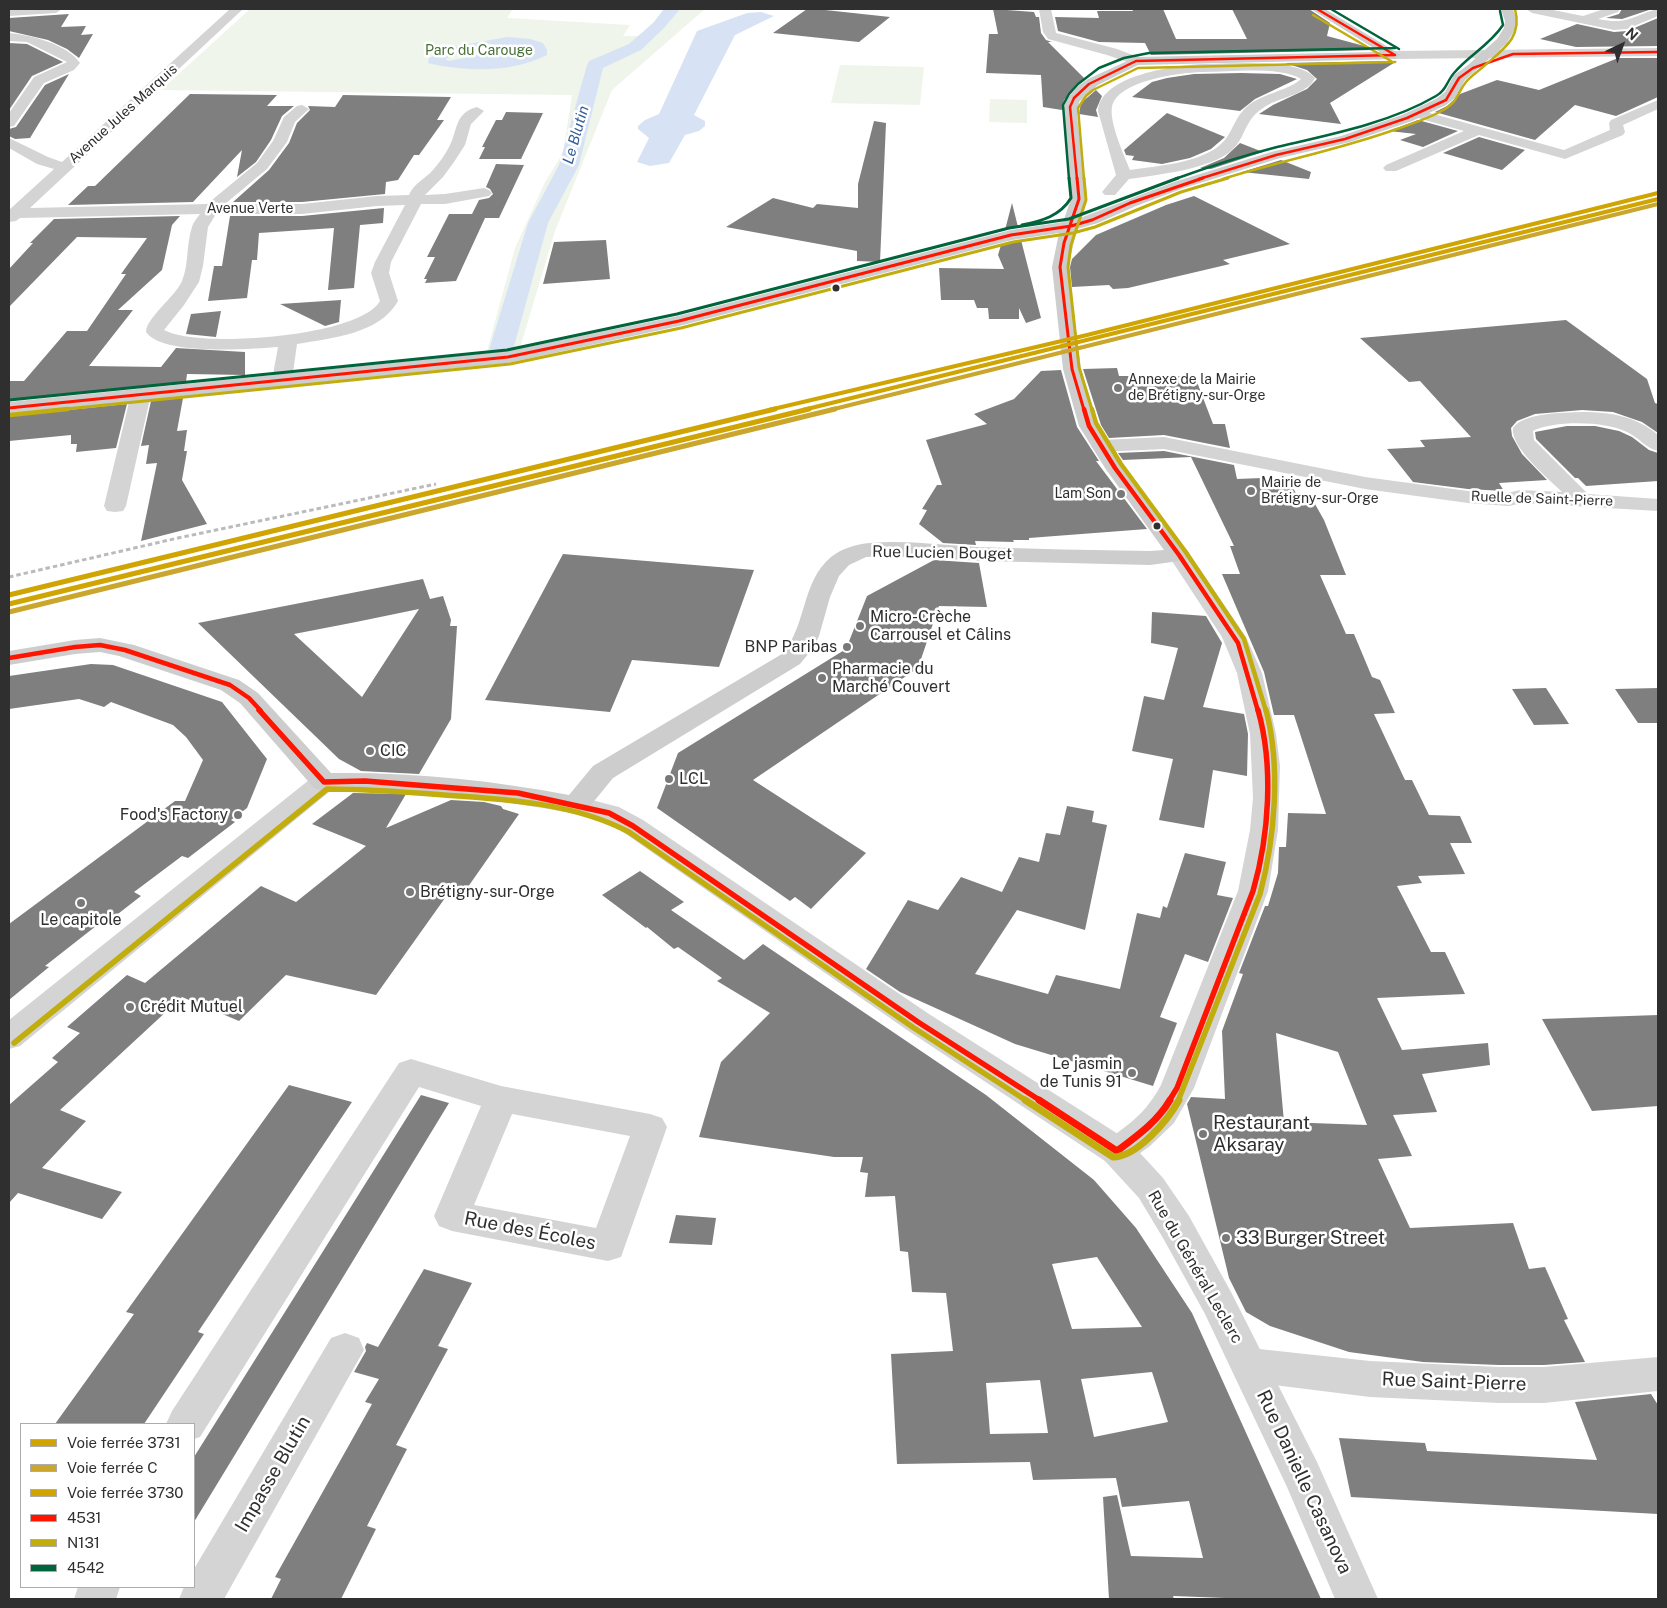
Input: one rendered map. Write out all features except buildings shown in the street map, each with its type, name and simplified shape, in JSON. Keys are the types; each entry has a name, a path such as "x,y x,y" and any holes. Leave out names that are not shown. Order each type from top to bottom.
{"main road":[{"path":"1316,9 1395,56"},
{"path":"1076,207 1092,220 1135,201 1276,155 1346,139 1418,114 1446,100 1459,78 1473,68 1502,41 1510,28 1507,9"},
{"path":"1179,555 1090,426 1072,369 1060,267 1064,243 1076,207 1070,116 1072,101 1083,89 1093,82 1136,61 1395,56"},
{"path":"9,408 474,361 553,348 689,319 1040,229 1076,207 1114,210"},
{"name":"Rue Lucien Bouget","path":"576,805 603,772 790,658 800,650 806,640 823,580 838,563 852,554 867,550 892,549 960,554 1130,557 1179,555"},
{"path":"9,658 75,646 100,645 125,650 230,685 249,698 324,782"},
{"name":"Rue du Général Leclerc","path":"324,782 365,781 518,794 576,805"}],"street":[{"path":"9,12 56,9"},
{"name":"Avenue Jules Marquis","path":"12,216 237,9"},
{"path":"1045,9 1049,32 1052,36 1112,52 1136,61"},
{"path":"1532,9 1614,26 1623,26 1658,12"},
{"path":"1584,20 1614,9"},
{"path":"9,38 30,39 70,58 74,63 39,80 9,123"},
{"path":"1502,41 1535,54"},
{"path":"1395,56 1658,52"},
{"path":"1473,68 1513,54"},
{"path":"1076,207 1110,192 1124,175 1178,166 1220,151 1227,146 1244,117 1256,106 1301,86 1306,83 1308,78 1292,71 1272,68 1195,68 1162,73 1127,85 1109,98 1104,111 1124,175"},
{"path":"1418,114 1566,155 1618,132 1616,123 1658,104"},
{"path":"302,109 289,120 280,142 262,166 211,209 200,227 195,266 190,282 178,301 159,320 154,332 166,339 178,341 236,344 288,340 367,321 386,308 389,301 380,273 383,262 419,190 438,174 458,144 464,122 477,111"},
{"path":"1390,168 1478,130"},
{"path":"9,142 46,162 64,167"},
{"path":"1110,192 1135,201"},
{"name":"Avenue Verte","path":"12,216 211,209 302,209 377,201 461,198 484,193"},
{"path":"282,380 288,340"},
{"path":"114,506 141,394"},
{"path":"1581,499 1525,442 1522,434 1523,428 1533,422 1545,420 1609,418 1637,428 1658,445"},
{"name":"Ruelle de Saint-Pierre","path":"1102,446 1145,443 1183,446 1366,483 1468,497 1509,500 1520,496 1658,505"},
{"path":"1117,1151 1138,1136 1162,1114 1177,1088 1253,891 1262,853 1266,813 1266,758 1261,720 1255,696 1238,643 1179,555"},
{"path":"9,1037 324,782"},
{"name":"Rue du Général Leclerc","path":"576,805 609,813 633,826 918,1022 1117,1151 1151,1188 1171,1219 1250,1365"},
{"name":"Rue des Écoles","path":"187,1423 411,1072 501,1099 650,1127 608,1246 452,1216 501,1099"},
{"name":"Impasse Blutin","path":"200,1599 345,1350"},
{"name":"Rue Saint-Pierre","path":"1250,1365 1370,1379 1499,1385 1544,1385 1658,1374"},
{"name":"Rue Danielle Casanova","path":"1250,1365 1303,1476 1357,1599"}],"green space":[{"name":"Parc du Carouge","path":"250,9 513,9 507,18 630,25 623,36 643,36 664,9 705,9 612,90 555,231 520,348 487,351 515,248 545,182 563,153 572,95 161,90"},
{"path":"840,65 924,67 920,105 831,103"},
{"path":"990,99 1027,100 1027,123 989,122"}],"water":[{"path":"761,12 774,16 735,35 694,115 705,121 705,126 699,131 685,135 669,163 650,166 637,162 649,138 638,129 638,126 645,120 659,114 697,31 747,13"},
{"path":"507,37 530,39 543,43 547,50 547,55 533,61 504,68 473,69 428,63 429,58 457,46","holes":["486,43 503,46 502,50 449,61 445,59"]}],"waterway":[{"name":"Le Blutin","path":"501,350 538,223 569,165 595,65 635,47 659,25 672,9"}],"railway":[{"path":"9,577 178,538 436,484"}],"rail line":[{"name":"3730","path":"9,595 674,433 1087,335 1658,193"},
{"name":"3731","path":"9,604 1088,341 1658,199"},
{"name":"C","path":"9,612 1088,347 1658,204"}],"transit line":[{"name":"4531","path":"1317,9 1395,55"},
{"name":"4542","path":"1331,9 1399,49"},
{"name":"N131","path":"10,415 510,364 681,328 1013,242 1073,233 1095,227 1181,192 1278,162 1347,146 1409,125 1444,109 1457,99 1465,83 1508,45 1517,29 1518,20 1515,9"},
{"name":"4542","path":"9,400 507,350 677,314 1009,228 1069,219 1177,178 1274,148 1343,132 1404,111 1437,96 1445,89 1454,73 1496,36 1503,25 1500,11"},
{"name":"N131","path":"1313,15 1391,61"},
{"name":"4542","path":"1022,225 1050,217 1062,209 1071,198 1063,105 1069,94 1078,84 1099,68 1124,58 1149,53 1395,48"},
{"name":"4531","path":"9,408 508,357 679,321 1011,235 1071,226 1092,220 1130,203 1179,185 1276,155 1345,139 1407,118 1446,100 1459,78 1473,68 1513,54 1658,52"},
{"name":"4531","path":"9,658 75,647 100,645 125,650 230,685 249,698 324,782 365,781 518,793 609,813 633,826 918,1022 1117,1151 1138,1136 1162,1114 1177,1088 1253,891 1261,863 1266,813 1267,758 1261,720 1238,643 1179,555 1115,468 1089,426 1072,369 1060,267 1064,243 1079,199 1070,107 1074,98 1089,84 1136,61 1395,55"},
{"name":"N131","path":"14,1043 327,789 365,789 517,800 606,820 629,832 914,1028 1113,1157 1118,1157 1133,1149 1157,1130 1167,1119 1184,1091 1260,894 1268,864 1273,813 1274,757 1268,718 1244,639 1185,551 1121,464 1096,423 1079,367 1068,267 1071,245 1086,200 1078,108 1086,96 1093,90 1138,68 1395,62"}],"place":[{"name":"Annexe de la Mairie de Brétigny-sur-Orge","path":"1118,388"},
{"name":"Mairie de Brétigny-sur-Orge","path":"1251,491"},
{"name":"Lam Son","path":"1121,494"},
{"name":"Micro-Crèche Carrousel et Câlins","path":"860,626"},
{"name":"BNP Paribas","path":"847,647"},
{"name":"Pharmacie du Marché Couvert","path":"822,678"},
{"name":"CIC","path":"370,751"},
{"name":"LCL","path":"669,779"},
{"name":"Food's Factory","path":"238,815"},
{"name":"Brétigny-sur-Orge","path":"410,892"},
{"name":"Le capitole","path":"81,903"},
{"name":"Crédit Mutuel","path":"130,1007"},
{"name":"Le jasmin de Tunis 91","path":"1132,1073"},
{"name":"Restaurant Aksaray","path":"1203,1134"},
{"name":"33 Burger Street","path":"1226,1238"}]}
